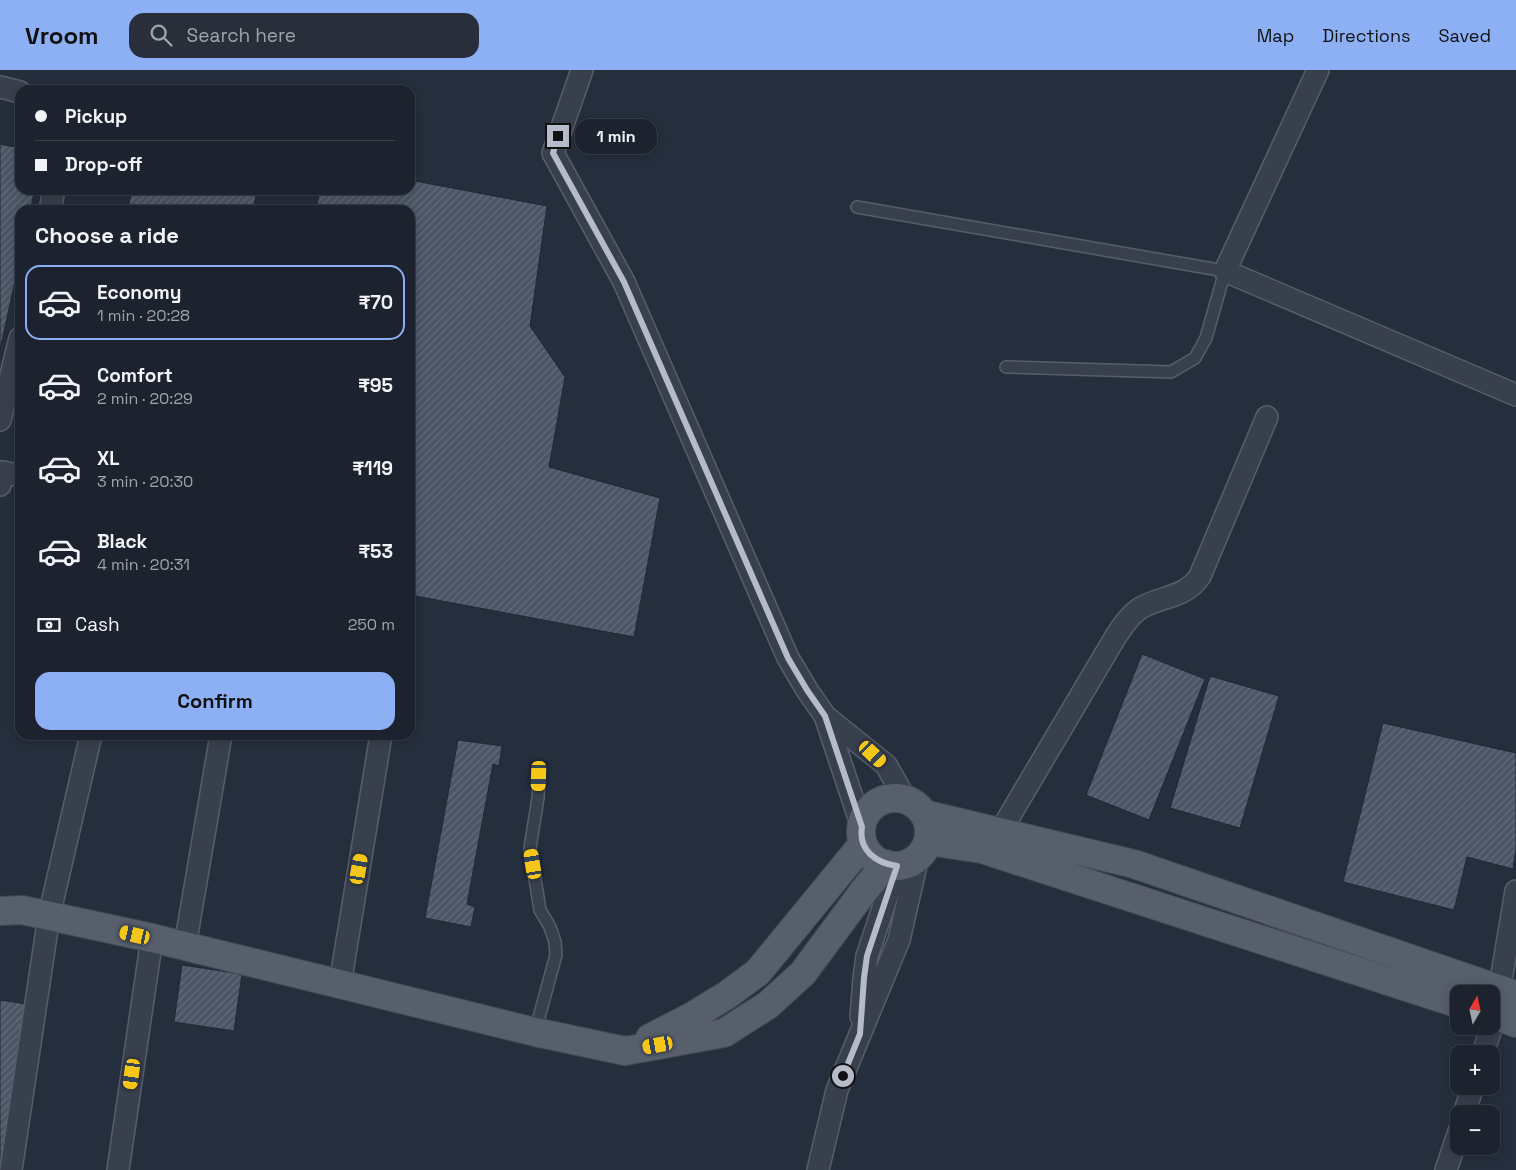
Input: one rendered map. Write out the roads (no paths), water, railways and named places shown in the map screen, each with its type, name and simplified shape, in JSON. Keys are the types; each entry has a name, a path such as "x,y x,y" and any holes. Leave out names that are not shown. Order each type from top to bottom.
{"main road":[{"path":"625,1051 691,1017 727,995 758,972 862,836 866,813 878,802 894,798 915,807 1000,832 1134,864 1503,1007"},
{"path":"0,910 22,910 152,938 535,1032 625,1051 724,1033 768,1005 803,973 863,892 907,857 929,825 915,807"},
{"path":"862,836 868,853 876,860 982,849 1450,1001"}],"street":[{"path":"582,70 553,153 624,282 788,658 825,716 886,765 915,807"},
{"path":"1318,70 1225,272 1516,395"},
{"path":"0,88 15,91"},
{"path":"0,420 15,358"},
{"path":"1000,832 1128,618 1140,608 1194,586 1200,576 1267,417"},
{"path":"0,485 3,472 15,475"},
{"path":"825,716 862,836"},
{"path":"11,1170 48,916 89,740"},
{"path":"185,946 220,740"},
{"path":"340,984 380,740"},
{"path":"818,1170 837,1090 899,940 907,857"},
{"path":"1487,1045 1503,1007 1516,891"},
{"path":"118,1170 152,938"},
{"path":"1446,1170 1451,1155"}],"lane":[{"path":"856,206 1225,272 1206,338 1195,358 1171,372 1006,367"},
{"path":"535,1032 556,955 555,942 550,927 540,910 530,848 538,798 539,776"}]}
